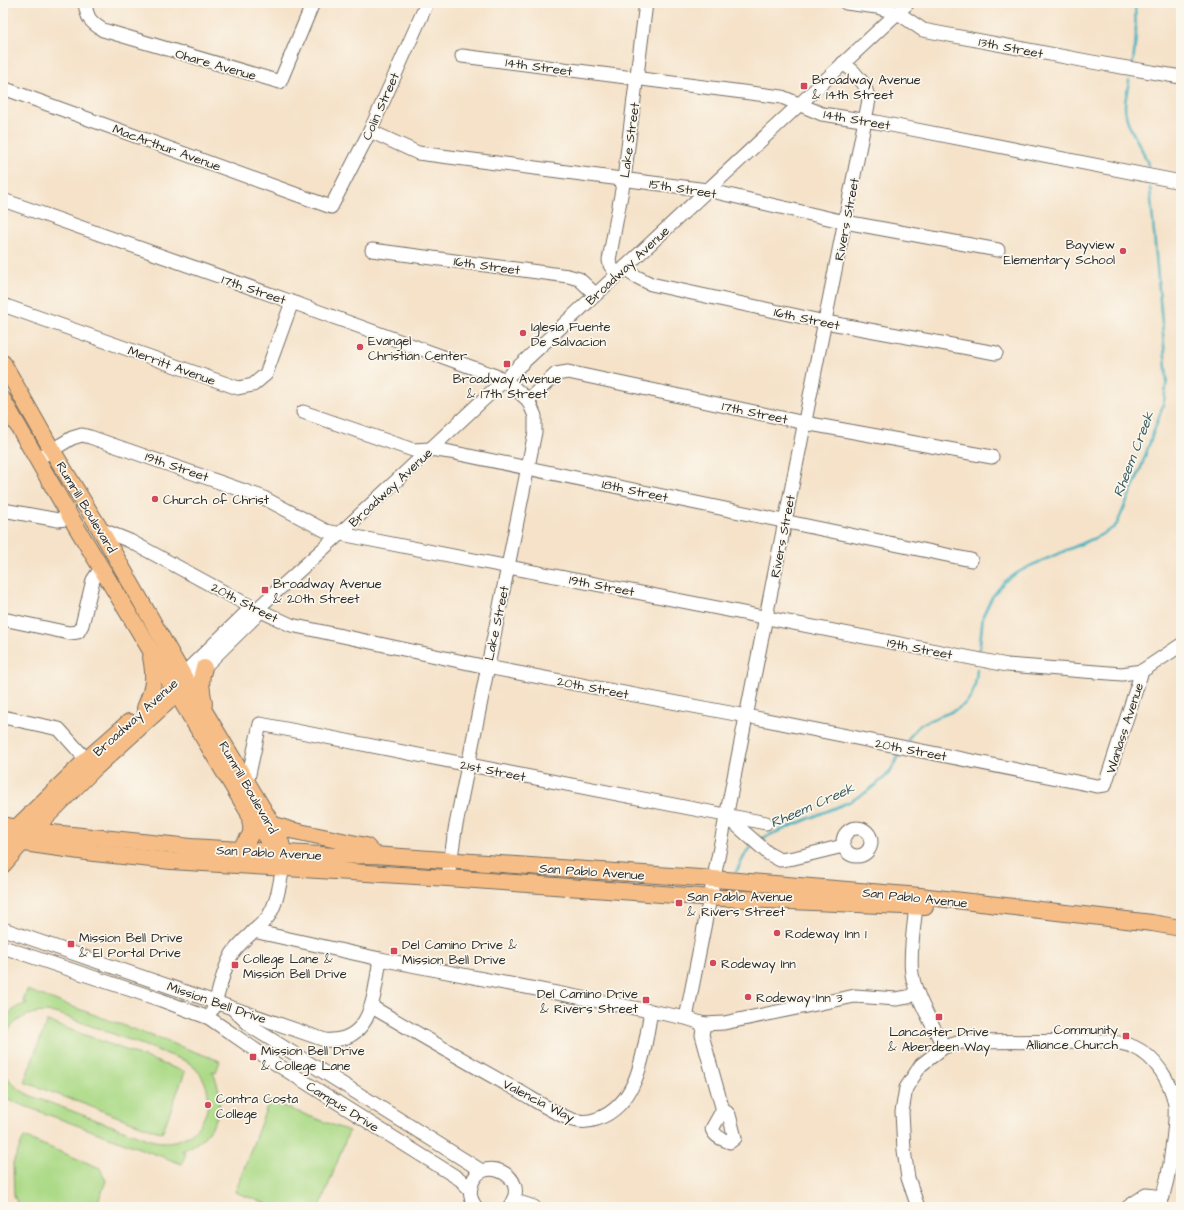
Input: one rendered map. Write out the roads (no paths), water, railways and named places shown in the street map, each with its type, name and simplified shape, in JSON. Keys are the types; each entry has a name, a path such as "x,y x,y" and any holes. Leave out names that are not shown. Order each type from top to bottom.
{"main road":[{"name":"Rumrill Boulevard","path":"3,364 52,450 109,544 180,684 249,813 281,857"},
{"name":"Rumrill Boulevard","path":"3,400 149,647 206,713 272,824 280,840 281,857"},
{"path":"72,518 83,518 98,540 109,544"},
{"path":"146,708 152,694 154,674 149,647"},
{"path":"204,668 201,674 201,688 206,713"},
{"name":"Broadway Avenue","path":"3,866 27,837 56,807 90,765 146,708 180,684"},
{"name":"Broadway Avenue","path":"6,835 90,765 180,684"},
{"path":"3,866 33,852 64,842 55,824 56,807"},
{"path":"239,850 250,836 252,829 249,813"},
{"path":"272,824 290,830 366,846 374,854"},
{"name":"San Pablo Avenue","path":"6,835 64,842 170,861 374,854 920,896 1181,928"},
{"name":"San Pablo Avenue","path":"64,842 239,850 281,857 448,878 710,897 916,907 1078,924 1181,938"}],"street":[{"name":"Ohare Avenue","path":"85,3 86,11 91,23 103,30 280,82 313,3"},
{"name":"Colin Street","path":"331,207 370,131 427,3"},
{"name":"Lake Street","path":"621,271 610,265 611,247 624,179 646,3"},
{"name":"13th Street","path":"846,3 877,7 898,13 923,30 1181,77"},
{"name":"Broadway Avenue","path":"180,684 247,612 257,610 908,3"},
{"name":"14th Street","path":"462,56 782,97 822,114 1181,182"},
{"name":"Rivers Street","path":"686,1018 869,100 864,84 844,63"},
{"name":"MacArthur Avenue","path":"3,88 331,207"},
{"name":"15th Street","path":"370,131 418,153 707,190 845,222 998,250"},
{"name":"17th Street","path":"3,200 292,302 504,380"},
{"name":"16th Street","path":"372,250 568,276 579,279 595,294"},
{"name":"16th Street","path":"621,271 651,284 825,322 996,353"},
{"name":"Merritt Avenue","path":"3,305 238,388 253,385 266,374 292,302"},
{"name":"17th Street","path":"528,400 556,374 568,372 805,423 992,457"},
{"name":"Lake Street","path":"448,878 487,667 535,432 535,416 528,400 504,380"},
{"name":"18th Street","path":"303,412 412,450 430,449 528,468 971,560"},
{"name":"19th Street","path":"37,459 72,438 82,435 262,496 326,531 1007,665 1122,674 1142,671 1181,645"},
{"path":"3,510 58,520 72,518"},
{"name":"20th Street","path":"100,529 130,541 257,610 291,625 487,667 746,716 1097,786 1105,785"},
{"path":"3,619 69,632 78,632 82,625 93,580 97,574 103,570"},
{"name":"Broadway Avenue","path":"180,684 204,668 256,616 257,610"},
{"name":"Wanlass Avenue","path":"1105,785 1142,671"},
{"path":"3,717 59,729 90,765"},
{"name":"21st Street","path":"247,783 260,724 766,823"},
{"name":"21st Street","path":"726,816 769,854 780,860 843,846"},
{"path":"209,1018 216,1002 227,963 233,952 267,918 273,908 278,894 281,857"},
{"path":"916,907 911,974 917,992 944,1047"},
{"name":"Mission Bell Drive","path":"3,929 325,1040 332,1041 347,1037 358,1030 366,1020 372,1007 380,959"},
{"path":"253,931 380,959 686,1018 704,1024 724,1023 855,996 896,999 908,997 917,992"},
{"name":"Mission Bell Drive","path":"3,947 175,1004 209,1018"},
{"name":"Valencia Way","path":"372,1007 559,1113 573,1120 582,1121 598,1119 608,1114 620,1105 629,1093 642,1060 651,1011"},
{"name":"Campus Drive","path":"234,1009 253,1028 482,1171"},
{"name":"Campus Drive","path":"209,1018 273,1062 461,1180 470,1191"},
{"path":"704,1024 702,1035 722,1107"},
{"path":"918,1207 908,1178 904,1150 902,1112 906,1088 921,1065 944,1047 961,1042 1104,1041 1124,1044 1148,1056 1165,1076 1175,1106 1171,1159 1161,1202 1146,1195 1128,1207"},
{"path":"476,1207 471,1198 470,1191 472,1182 482,1171 489,1169 502,1171 512,1180 515,1187 515,1194 511,1204 534,1207"}],"waterway":[{"name":"Rheem Creek","path":"1133,62 1136,37 1135,3"},
{"name":"Rheem Creek","path":"1129,81 1125,103 1126,114 1131,129 1148,165"},
{"name":"Rheem Creek","path":"979,652 983,616 992,597 1004,582 1030,566 1097,537 1113,528 1117,524 1139,473 1164,401 1167,379 1150,188"},
{"name":"Rheem Creek","path":"908,740 919,726 931,719 952,712 969,699 975,685 977,669"},
{"name":"Rheem Creek","path":"760,840 849,802 865,793 884,778 891,770 898,757"},
{"name":"Rheem Creek","path":"736,872 747,851 753,846"}],"place":[{"name":"Broadway Avenue & 14th Street","path":"804,86"},
{"name":"Bayview Elementary School","path":"1123,251"},
{"name":"Iglesia Fuente De Salvacion","path":"523,333"},
{"name":"Evangel Christian Center","path":"360,347"},
{"name":"Broadway Avenue & 17th Street","path":"507,364"},
{"name":"Church of Christ","path":"155,499"},
{"name":"Broadway Avenue & 20th Street","path":"265,590"},
{"name":"San Pablo Avenue & Rivers Street","path":"679,903"},
{"name":"Rodeway Inn 1","path":"777,933"},
{"name":"Mission Bell Drive & El Portal Drive","path":"71,944"},
{"name":"Del Camino Drive & Mission Bell Drive","path":"394,951"},
{"name":"Rodeway Inn","path":"713,963"},
{"name":"College Lane & Mission Bell Drive","path":"235,965"},
{"name":"Rodeway Inn 3","path":"748,997"},
{"name":"Del Camino Drive & Rivers Street","path":"646,1000"},
{"name":"Lancaster Drive & Aberdeen Way","path":"939,1017"},
{"name":"Community Alliance Church","path":"1126,1036"},
{"name":"Mission Bell Drive & College Lane","path":"253,1057"},
{"name":"Contra Costa College","path":"208,1105"}]}
